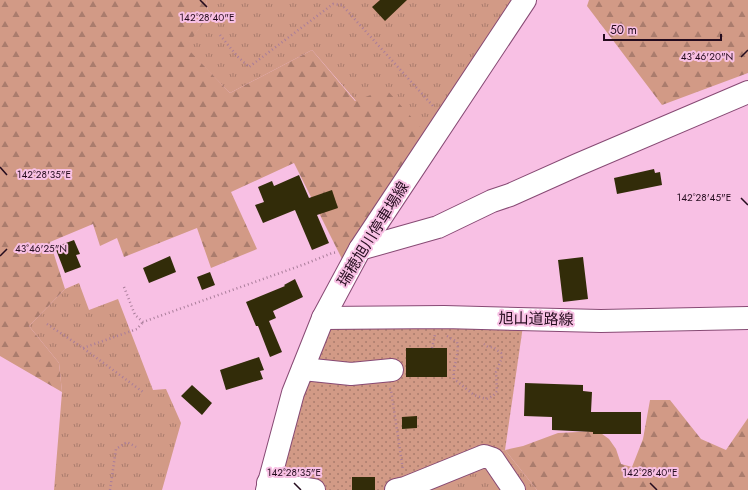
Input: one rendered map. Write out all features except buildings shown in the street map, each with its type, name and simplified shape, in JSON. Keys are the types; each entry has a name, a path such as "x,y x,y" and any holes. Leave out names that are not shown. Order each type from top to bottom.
{"street":[{"name":"瑞穂旭川停車場線","path":"267,486 293,393 323,318 360,249 525,0"},
{"path":"360,249 438,228 492,201 510,195 748,92"},
{"name":"旭山道路線","path":"323,318 444,317 601,321 748,318"},
{"path":"303,369 351,374 392,370"},
{"path":"401,489 484,456 492,459 514,490"},
{"path":"267,486 314,490"}],"path":[{"path":"220,35 237,56 249,67 333,4 342,5 446,119"},
{"path":"83,348 137,329 143,322 332,253 360,249"},
{"path":"124,287 135,315 143,322"},
{"path":"47,324 83,348 143,392"},
{"path":"444,334 457,342 457,362 453,371 454,380 474,395 486,399 493,396 497,391 496,372 502,358 501,353 493,347 488,347 484,344"},
{"path":"369,372 383,380 391,390 401,489"},
{"path":"110,490 116,449 128,442 136,447"}],"green space":[{"path":"0,0 206,0 209,15 186,47 230,93 312,50 355,101 386,89 432,140 348,271 294,163 231,192 257,249 211,268 197,228 124,257 117,238 100,246 93,224 50,242 65,289 29,326 59,363 62,392 0,356"},
{"path":"206,0 525,0 432,140 356,101 312,50 230,93 185,47 209,15"},
{"path":"589,0 748,0 748,73 662,105 587,6"},
{"path":"79,283 89,310 118,299 153,390 166,389 181,423 162,490 54,490 62,392 59,363 29,326 65,289"},
{"path":"323,318 524,319 505,450 484,456 396,490 314,490 277,484"},
{"path":"650,400 670,400 701,439 726,450 748,418 748,490 537,490 505,450 523,446 558,433 598,431 609,439 616,449 621,464 632,467 643,439"},
{"path":"505,450 537,490 396,490 484,456"}]}
